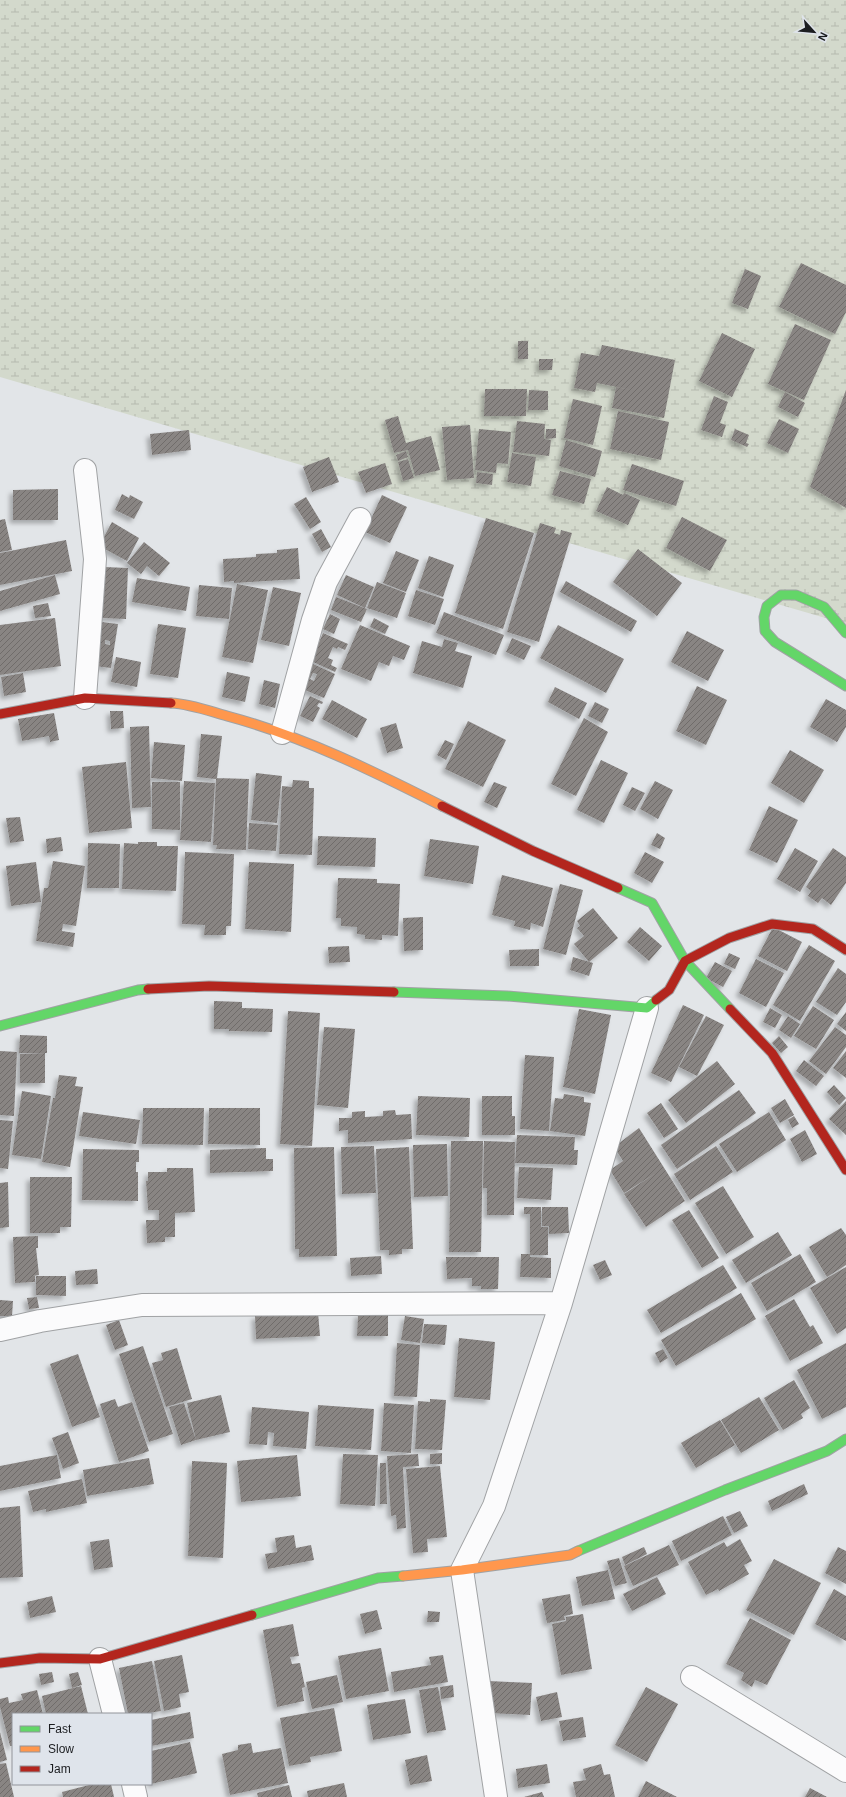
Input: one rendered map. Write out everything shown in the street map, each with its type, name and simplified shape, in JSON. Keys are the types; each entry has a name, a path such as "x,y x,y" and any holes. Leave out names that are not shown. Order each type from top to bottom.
{"street":[{"path":"85,470 95,559 86,698"},
{"path":"282,733 313,620 326,582 360,519"},
{"path":"846,633 824,607 796,595 781,595 767,606 764,617 764,631 775,642 846,686"},
{"path":"0,714 86,698 185,704 258,724 345,759 533,851 652,903 685,961 772,1053 846,1170"},
{"path":"496,1797 462,1570 494,1506 561,1303 647,1008 669,990 685,961 728,938 772,924 813,929 846,950"},
{"path":"0,1026 138,990 209,986 506,996 647,1008"},
{"path":"0,1330 40,1321 142,1304 561,1303"},
{"path":"0,1663 40,1658 100,1659 378,1578 462,1570 570,1555 725,1490 827,1451 846,1439"},
{"path":"100,1659 114,1713"},
{"path":"692,1677 846,1771"},
{"path":"133,1785 136,1797"}],"green space":[{"path":"0,0 846,0 846,624 0,377"}],"building":[{"path":"801,263 846,285 846,312 835,334 779,307"},
{"path":"745,269 761,276 748,309 732,303"},
{"path":"795,324 831,340 804,400 768,384"},
{"path":"722,333 755,349 732,397 699,381"},
{"path":"518,341 528,341 528,359 518,359"},
{"path":"602,345 675,360 664,418 612,408 616,387 632,390 597,383 595,392 574,388 581,353 599,356"},
{"path":"539,359 553,359 552,370 539,370"},
{"path":"485,389 527,389 526,416 484,416"},
{"path":"529,390 548,391 548,410 528,410"},
{"path":"846,390 846,508 810,487"},
{"path":"785,392 805,403 798,417 778,407"},
{"path":"714,396 728,402 720,423 726,425 722,437 701,430"},
{"path":"573,399 602,406 593,445 564,438"},
{"path":"618,411 669,422 661,460 610,449"},
{"path":"398,416 406,443 431,436 440,470 415,476 408,450 394,453 385,420"},
{"path":"779,419 799,429 788,453 767,443"},
{"path":"517,421 545,424 544,439 551,440 549,456 513,452"},
{"path":"470,425 474,478 447,480 442,427"},
{"path":"479,429 511,432 508,464 497,463 496,473 475,470"},
{"path":"546,429 556,429 556,438 546,439"},
{"path":"735,429 749,435 746,443 749,444 747,447 731,440"},
{"path":"189,430 191,450 152,455 150,434"},
{"path":"566,440 602,451 595,477 559,466"},
{"path":"406,451 408,457 398,461 396,455"},
{"path":"512,453 536,457 531,486 507,482"},
{"path":"329,457 339,482 312,492 303,467"},
{"path":"408,459 414,478 403,481 398,462"},
{"path":"385,463 392,484 366,493 358,472"},
{"path":"632,464 684,481 676,506 623,490"},
{"path":"560,471 591,479 584,504 552,495"},
{"path":"477,472 493,474 492,485 476,483"},
{"path":"607,487 623,495 624,493 640,500 628,525 596,511"},
{"path":"58,489 58,520 13,520 13,490"},
{"path":"122,494 129,498 130,495 143,502 134,519 115,510"},
{"path":"382,495 407,507 390,543 365,532"},
{"path":"306,497 321,522 310,529 294,504"},
{"path":"682,517 727,540 710,571 666,548"},
{"path":"486,518 534,533 503,629 455,613"},
{"path":"5,519 12,550 0,552 0,520"},
{"path":"112,522 139,538 127,561 99,546"},
{"path":"540,523 556,528 554,533 560,535 561,530 572,533 539,642 507,632"},
{"path":"321,529 331,547 322,552 312,534"},
{"path":"66,540 72,571 0,585 0,553"},
{"path":"144,542 170,563 159,576 147,566 141,574 127,563"},
{"path":"298,548 300,579 234,583 234,581 224,582 223,559 256,557 256,554 277,553 277,550"},
{"path":"638,549 682,583 657,616 613,582"},
{"path":"396,551 419,560 406,592 383,583"},
{"path":"429,556 454,565 443,597 418,588"},
{"path":"104,567 128,568 126,619 102,618"},
{"path":"55,575 60,594 0,611 0,591"},
{"path":"346,575 374,587 365,608 337,595"},
{"path":"137,578 190,587 186,611 132,602"},
{"path":"566,581 637,621 631,632 560,592"},
{"path":"377,582 406,593 397,618 367,608"},
{"path":"237,584 268,590 253,663 222,657"},
{"path":"199,585 232,588 229,619 196,616"},
{"path":"273,587 301,593 289,646 261,640"},
{"path":"416,590 444,599 435,625 408,616"},
{"path":"336,597 367,609 361,622 331,610"},
{"path":"48,603 51,616 35,618 33,606"},
{"path":"444,612 504,635 496,655 436,633"},
{"path":"330,614 340,619 334,634 323,629"},
{"path":"55,618 61,666 0,675 0,625"},
{"path":"374,618 389,626 385,634 370,627"},
{"path":"102,622 118,624 111,668 95,666","holes":["105,640 110,641 110,645 105,644"]},
{"path":"158,624 186,628 178,678 150,674"},
{"path":"360,625 410,646 404,660 393,656 389,666 379,662 371,681 341,669"},
{"path":"558,625 624,659 606,693 540,658"},
{"path":"687,631 724,650 708,681 671,662"},
{"path":"323,633 348,644 345,650 338,647 337,649 333,647 328,658 333,660 331,665 337,668 335,672 311,661"},
{"path":"512,638 531,646 524,660 506,652"},
{"path":"444,639 458,643 455,651 472,656 463,688 413,673 422,641 442,647"},
{"path":"116,657 141,662 137,687 111,682"},
{"path":"311,663 335,674 324,698 300,688","holes":["313,673 317,674 314,681 310,679"]},
{"path":"227,672 250,677 245,702 222,697"},
{"path":"23,673 26,692 4,696 1,677"},
{"path":"264,680 280,684 275,708 259,704"},
{"path":"697,686 727,700 706,745 676,731"},
{"path":"555,687 587,703 579,719 548,702"},
{"path":"310,696 323,702 322,704 319,703 317,706 320,708 313,722 300,716"},
{"path":"826,699 846,710 846,727 837,742 810,727"},
{"path":"332,700 367,719 357,738 322,719"},
{"path":"595,702 609,709 602,723 588,716"},
{"path":"110,711 123,711 124,728 111,729"},
{"path":"54,713 59,740 50,742 49,736 22,741 18,719"},
{"path":"584,718 608,732 576,796 551,784"},
{"path":"468,721 506,740 483,787 445,769"},
{"path":"396,723 403,748 387,753 380,728"},
{"path":"149,726 151,807 132,808 130,727"},
{"path":"201,734 222,736 217,778 215,779 197,777"},
{"path":"445,740 454,744 446,760 437,755"},
{"path":"154,742 185,745 182,781 151,778"},
{"path":"790,750 824,770 804,803 771,783"},
{"path":"601,760 628,773 604,823 577,810"},
{"path":"126,762 132,828 89,833 82,767"},
{"path":"256,773 282,776 277,823 251,820"},
{"path":"216,778 249,779 246,850 216,849 217,845 213,845"},
{"path":"293,780 309,781 309,788 314,788 312,855 279,854 282,786 292,787"},
{"path":"184,781 215,783 211,842 180,840"},
{"path":"655,781 673,790 658,819 640,809"},
{"path":"152,782 180,782 180,830 152,829"},
{"path":"494,782 507,787 497,808 484,802"},
{"path":"632,787 645,793 635,811 623,805"},
{"path":"769,806 798,820 777,863 749,850"},
{"path":"20,817 24,841 10,843 6,818"},
{"path":"249,823 278,825 276,851 248,849"},
{"path":"657,833 665,838 660,849 651,845"},
{"path":"318,836 376,838 375,867 317,865"},
{"path":"61,837 63,851 47,853 46,839"},
{"path":"430,839 479,846 473,884 424,876"},
{"path":"138,842 157,842 157,846 178,846 176,891 122,889 124,843 138,844"},
{"path":"88,843 120,844 119,888 87,888"},
{"path":"795,848 818,861 800,892 777,879"},
{"path":"833,848 846,857 846,883 831,905 822,898 818,903 808,896 811,891 806,887"},
{"path":"185,852 234,854 231,926 226,926 226,935 204,935 205,925 182,924"},
{"path":"645,852 664,862 652,883 634,873"},
{"path":"53,861 85,866 76,926 63,924 62,931 75,933 73,947 36,941 44,888 48,888"},
{"path":"36,862 41,902 11,906 6,866"},
{"path":"249,862 294,864 291,932 245,929"},
{"path":"502,875 553,888 543,927 531,923 530,930 514,926 515,921 492,915"},
{"path":"338,878 377,879 377,883 400,884 398,936 382,935 382,940 365,939 365,935 357,934 357,927 341,926 341,918 336,918"},
{"path":"560,884 583,890 566,955 543,949"},
{"path":"593,908 618,938 589,962 574,944 584,936 577,928 580,926 577,921"},
{"path":"423,917 423,950 404,951 403,918"},
{"path":"640,927 662,946 649,961 627,942"},
{"path":"773,927 802,942 787,971 758,956"},
{"path":"809,945 835,961 800,1021 773,1005"},
{"path":"349,946 350,962 329,963 328,947"},
{"path":"539,949 539,966 510,966 509,950"},
{"path":"729,953 740,958 735,969 724,964"},
{"path":"573,957 593,963 589,976 570,970"},
{"path":"756,959 784,973 766,1007 739,993"},
{"path":"715,962 732,971 723,987 706,978"},
{"path":"838,968 846,974 846,1002 837,1015 816,1002"},
{"path":"214,1001 242,1002 242,1008 273,1009 272,1032 229,1031 229,1029 214,1029"},
{"path":"683,1005 704,1015 671,1082 651,1073"},
{"path":"813,1006 834,1020 816,1049 794,1036"},
{"path":"770,1008 782,1015 775,1028 763,1022"},
{"path":"579,1009 611,1015 595,1094 563,1087"},
{"path":"288,1011 320,1013 312,1146 280,1144"},
{"path":"846,1012 846,1031 837,1024"},
{"path":"706,1016 724,1025 697,1076 679,1067"},
{"path":"788,1016 800,1024 791,1038 779,1030"},
{"path":"324,1027 355,1029 348,1108 317,1105"},
{"path":"835,1027 846,1035 846,1047 826,1074 809,1061"},
{"path":"20,1035 47,1036 47,1053 19,1053"},
{"path":"779,1036 788,1047 781,1053 772,1043"},
{"path":"0,1051 17,1052 14,1116 0,1115"},
{"path":"846,1051 846,1078 833,1068"},
{"path":"45,1053 45,1083 20,1083 20,1054"},
{"path":"525,1055 554,1057 549,1131 520,1129"},
{"path":"804,1060 824,1076 816,1086 796,1071"},
{"path":"717,1061 735,1084 686,1123 668,1100"},
{"path":"59,1075 77,1077 75,1086 83,1087 70,1167 42,1162 53,1098 55,1098"},
{"path":"834,1085 846,1098 839,1105 827,1092"},
{"path":"739,1090 756,1113 677,1169 661,1145"},
{"path":"22,1091 51,1096 41,1159 12,1155"},
{"path":"564,1094 584,1097 584,1102 591,1103 585,1136 550,1131 555,1098 563,1099"},
{"path":"418,1096 470,1098 469,1137 416,1135"},
{"path":"482,1096 512,1096 512,1116 515,1116 515,1135 482,1135"},
{"path":"785,1099 794,1115 780,1123 771,1108"},
{"path":"846,1101 846,1135 829,1119"},
{"path":"661,1103 678,1129 664,1138 647,1113"},
{"path":"143,1108 204,1108 203,1145 142,1144"},
{"path":"209,1108 260,1108 260,1145 208,1144"},
{"path":"395,1110 396,1115 411,1114 412,1139 348,1143 348,1130 339,1131 339,1118 352,1118 352,1112 365,1111 365,1117 383,1116 383,1111"},
{"path":"83,1112 140,1120 136,1144 79,1136"},
{"path":"769,1112 786,1140 737,1172 719,1144"},
{"path":"794,1116 799,1124 792,1128 788,1120"},
{"path":"0,1120 13,1121 8,1169 0,1168"},
{"path":"639,1128 685,1201 646,1227 624,1194 656,1173 624,1193 610,1170 623,1161 614,1147"},
{"path":"805,1130 817,1154 802,1162 790,1139"},
{"path":"517,1135 575,1137 574,1150 578,1150 577,1165 515,1163"},
{"path":"451,1141 483,1141 481,1252 449,1252"},
{"path":"484,1141 515,1142 514,1215 487,1215 487,1188 483,1188"},
{"path":"447,1144 448,1196 414,1197 413,1145"},
{"path":"374,1146 376,1193 342,1194 341,1147"},
{"path":"716,1146 733,1172 690,1200 674,1174"},
{"path":"334,1147 337,1256 299,1257 299,1249 295,1249 294,1148"},
{"path":"409,1147 413,1249 402,1249 402,1254 389,1255 389,1250 380,1250 376,1149"},
{"path":"266,1148 266,1159 273,1159 273,1171 210,1173 210,1150"},
{"path":"83,1149 139,1150 139,1162 136,1162 136,1172 138,1172 138,1201 82,1200"},
{"path":"519,1167 553,1168 551,1200 517,1198"},
{"path":"167,1168 193,1168 195,1212 175,1213 175,1237 165,1237 165,1242 147,1243 146,1220 159,1220 159,1210 148,1210 146,1181 148,1181 148,1172 167,1172"},
{"path":"30,1177 72,1177 71,1227 60,1227 60,1233 30,1233"},
{"path":"8,1182 9,1227 0,1228 0,1183"},
{"path":"723,1186 754,1237 726,1254 695,1203"},
{"path":"524,1207 541,1207 541,1227 548,1227 548,1255 530,1255 530,1257 551,1258 551,1278 520,1277 521,1254 530,1254 530,1214 524,1214"},
{"path":"542,1207 568,1207 569,1233 549,1234 549,1226 542,1226"},
{"path":"689,1210 719,1258 702,1268 672,1220"},
{"path":"841,1228 846,1235 846,1265 827,1277 809,1247"},
{"path":"778,1232 792,1255 746,1283 732,1260"},
{"path":"38,1236 38,1248 36,1248 39,1275 33,1276 35,1276 35,1282 15,1283 13,1237"},
{"path":"800,1254 816,1282 767,1311 751,1283"},
{"path":"381,1256 382,1274 351,1276 350,1258"},
{"path":"446,1257 499,1257 498,1289 481,1289 481,1286 472,1286 472,1278 447,1279"},
{"path":"605,1260 612,1275 600,1280 593,1265"},
{"path":"723,1265 737,1288 661,1333 647,1310"},
{"path":"846,1267 846,1328 837,1334 810,1288"},
{"path":"97,1269 98,1284 76,1285 75,1271"},
{"path":"36,1276 66,1276 66,1296 36,1295"},
{"path":"741,1293 756,1319 676,1366 661,1340"},
{"path":"37,1297 39,1308 29,1309 27,1298"},
{"path":"794,1299 810,1327 813,1325 823,1343 790,1361 765,1316"},
{"path":"0,1300 13,1301 12,1316 0,1316"},
{"path":"318,1312 320,1336 256,1339 255,1316"},
{"path":"358,1314 388,1315 388,1336 357,1336"},
{"path":"405,1316 424,1319 420,1343 401,1340"},
{"path":"119,1320 128,1345 115,1350 106,1325"},
{"path":"424,1324 447,1325 445,1345 422,1343"},
{"path":"459,1338 495,1342 490,1400 454,1397"},
{"path":"397,1343 420,1345 417,1397 394,1396"},
{"path":"846,1343 846,1407 822,1419 797,1370"},
{"path":"143,1346 173,1434 149,1442 119,1354"},
{"path":"177,1348 192,1399 166,1407 152,1363 163,1360 161,1353"},
{"path":"663,1349 668,1358 660,1363 655,1353"},
{"path":"78,1354 100,1417 72,1427 50,1364"},
{"path":"794,1380 810,1408 801,1414 803,1418 783,1430 764,1398"},
{"path":"221,1395 230,1432 196,1440 187,1403"},
{"path":"759,1397 779,1430 741,1453 721,1420"},
{"path":"115,1399 118,1407 132,1402 149,1451 119,1462 100,1404"},
{"path":"430,1399 446,1400 442,1450 415,1449 418,1401 430,1402"},
{"path":"184,1403 196,1440 181,1445 169,1407"},
{"path":"384,1403 414,1405 411,1453 381,1451"},
{"path":"318,1405 374,1409 371,1450 315,1446"},
{"path":"252,1407 309,1412 306,1449 273,1446 274,1433 268,1432 267,1445 249,1444"},
{"path":"720,1420 735,1445 696,1468 681,1443"},
{"path":"68,1432 79,1463 63,1469 52,1438"},
{"path":"442,1453 442,1464 430,1464 430,1454"},
{"path":"343,1454 378,1455 375,1506 340,1504"},
{"path":"418,1454 419,1466 403,1467 406,1528 397,1529 396,1515 391,1516 387,1456"},
{"path":"57,1455 61,1478 0,1491 0,1466"},
{"path":"297,1455 301,1496 241,1502 237,1461"},
{"path":"149,1458 154,1484 87,1496 83,1470"},
{"path":"192,1461 227,1463 223,1558 188,1556"},
{"path":"380,1463 386,1463 387,1504 380,1504"},
{"path":"440,1466 447,1537 427,1539 428,1552 413,1553 406,1469"},
{"path":"82,1479 87,1503 46,1512 46,1509 33,1512 28,1491"},
{"path":"804,1484 808,1494 772,1511 768,1501"},
{"path":"20,1506 23,1577 0,1578 0,1508"},
{"path":"740,1511 748,1526 734,1533 726,1517"},
{"path":"723,1516 732,1535 681,1561 672,1541"},
{"path":"294,1535 296,1548 311,1545 314,1560 268,1569 265,1554 277,1552 275,1538"},
{"path":"109,1539 113,1567 94,1570 90,1542"},
{"path":"740,1539 752,1561 744,1565 749,1574 719,1591 718,1589 706,1595 688,1562 724,1542 727,1547"},
{"path":"669,1545 679,1565 633,1586 624,1566"},
{"path":"644,1547 647,1554 625,1565 622,1557"},
{"path":"838,1547 846,1551 846,1584 825,1573"},
{"path":"619,1558 627,1583 615,1586 607,1561"},
{"path":"774,1559 821,1583 794,1635 746,1610"},
{"path":"608,1570 615,1599 582,1606 576,1577"},
{"path":"657,1577 666,1594 632,1611 623,1594"},
{"path":"834,1589 846,1596 846,1641 815,1624"},
{"path":"570,1594 573,1614 564,1616 565,1620 547,1623 542,1599"},
{"path":"52,1596 56,1612 30,1618 27,1602"},
{"path":"377,1610 382,1629 365,1634 360,1614"},
{"path":"428,1611 440,1612 439,1622 427,1622"},
{"path":"583,1614 592,1669 561,1675 552,1624 566,1621 566,1617"},
{"path":"750,1618 791,1640 767,1685 755,1680 752,1687 741,1680 744,1673 726,1664"},
{"path":"293,1624 299,1656 290,1657 292,1664 300,1663 305,1687 302,1688 304,1701 277,1707 263,1630"},
{"path":"381,1648 389,1691 346,1699 338,1656"},
{"path":"182,1655 189,1692 179,1694 181,1707 164,1711 154,1661"},
{"path":"443,1655 448,1682 394,1692 391,1672 431,1665 429,1657"},
{"path":"152,1661 161,1711 149,1713 128,1713 119,1668"},
{"path":"52,1672 54,1682 41,1685 39,1674"},
{"path":"78,1672 82,1685 72,1688 69,1674"},
{"path":"337,1675 343,1702 312,1709 306,1682"},
{"path":"488,1681 532,1683 530,1715 487,1713"},
{"path":"453,1685 454,1697 441,1699 440,1687"},
{"path":"81,1686 88,1713 46,1713 42,1696"},
{"path":"438,1687 446,1730 427,1733 419,1690"},
{"path":"646,1687 678,1704 647,1762 615,1745"},
{"path":"37,1690 43,1713 12,1713 12,1746 10,1746 0,1707 0,1699 8,1697 9,1703 23,1700 21,1694"},
{"path":"557,1692 562,1717 541,1721 536,1697"},
{"path":"405,1699 411,1733 373,1740 367,1705"},
{"path":"334,1708 342,1751 310,1757 311,1762 289,1766 280,1718"},
{"path":"190,1712 194,1738 152,1746 152,1720"},
{"path":"583,1717 586,1737 563,1741 559,1721"},
{"path":"0,1732 7,1760 0,1762"},
{"path":"190,1742 197,1773 152,1784 152,1751"},
{"path":"251,1743 253,1753 281,1748 288,1783 230,1795 222,1754 238,1750 238,1745"},
{"path":"427,1755 432,1781 410,1785 405,1760"},
{"path":"6,1763 14,1797 0,1797 0,1764"},
{"path":"547,1764 550,1783 518,1788 516,1769"},
{"path":"601,1764 604,1775 610,1774 615,1797 576,1797 573,1782 586,1780 583,1769"},
{"path":"646,1781 677,1797 638,1797"},
{"path":"344,1783 347,1797 308,1797 307,1791"},
{"path":"89,1785 111,1785 114,1797 63,1797 62,1792"},
{"path":"289,1785 292,1797 258,1797 257,1793"},
{"path":"810,1788 827,1797 805,1797"},
{"path":"542,1792 544,1797 524,1797"}],"traffic: fast":[{"path":"846,633 824,607 796,595 781,595 767,606 764,617 765,631 775,642 846,686"},
{"path":"618,888 652,903 685,961 730,1009"},
{"path":"0,1026 138,990 148,989"},
{"path":"394,992 507,996 647,1008 656,1000"},
{"path":"578,1551 725,1490 827,1451 846,1439"},
{"path":"252,1615 378,1578 403,1576"}],"traffic: slow":[{"path":"171,703 200,708 255,724 310,744 363,767 442,806"},
{"path":"403,1576 462,1570 570,1555 578,1551"}],"traffic: jam":[{"path":"0,714 85,698 171,703"},
{"path":"442,806 533,851 618,888"},
{"path":"656,1000 669,990 685,961 729,938 772,924 813,929 846,950"},
{"path":"148,989 209,986 394,992"},
{"path":"730,1009 772,1053 846,1170"},
{"path":"0,1663 40,1658 100,1659 252,1615"}]}
